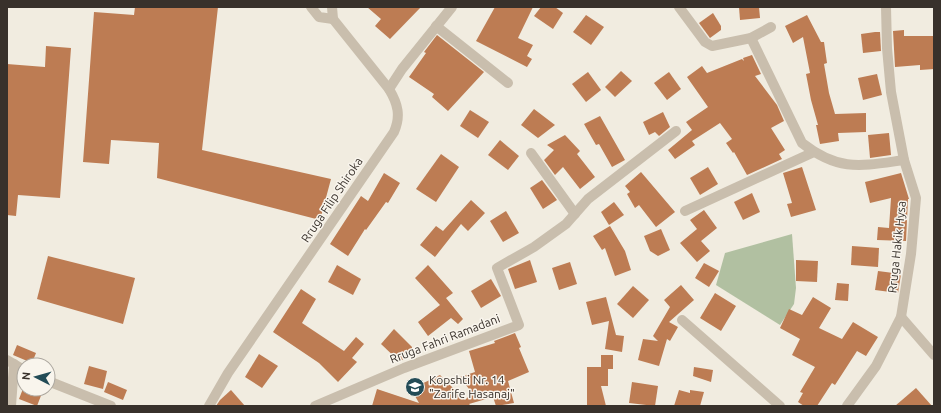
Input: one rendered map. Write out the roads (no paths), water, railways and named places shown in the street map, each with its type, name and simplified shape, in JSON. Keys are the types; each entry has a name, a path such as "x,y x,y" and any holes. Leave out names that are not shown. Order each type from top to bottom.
{"street":[{"path":"311,7 319,17 333,20 332,7"},
{"path":"389,89 402,69 452,7"},
{"path":"679,7 705,42 712,46 751,38 770,27"},
{"name":"Rruga Hakik Hysa","path":"847,406 876,366 901,317 911,254 916,198 904,160 891,92 887,48 886,7"},
{"name":"Rruga Filip Shiroka","path":"210,406 228,373 394,132 397,124 399,113 397,102 389,89 333,20"},
{"path":"436,26 508,83"},
{"path":"751,38 802,143 814,152 845,165 852,166 904,160"},
{"name":"Rruga Fahri Ramadani","path":"315,406 404,368 519,325 497,268 534,247 566,224 588,199 676,131"},
{"path":"685,212 814,152"},
{"path":"531,153 575,214"},
{"path":"901,317 934,355"},
{"path":"682,320 780,406"},
{"path":"10,362 11,406"},
{"path":"56,385 87,402 111,406"}],"place":[{"name":"Kopshti Nr. 14 \"Zarife Hasanaj\"","path":"415,387"}]}
